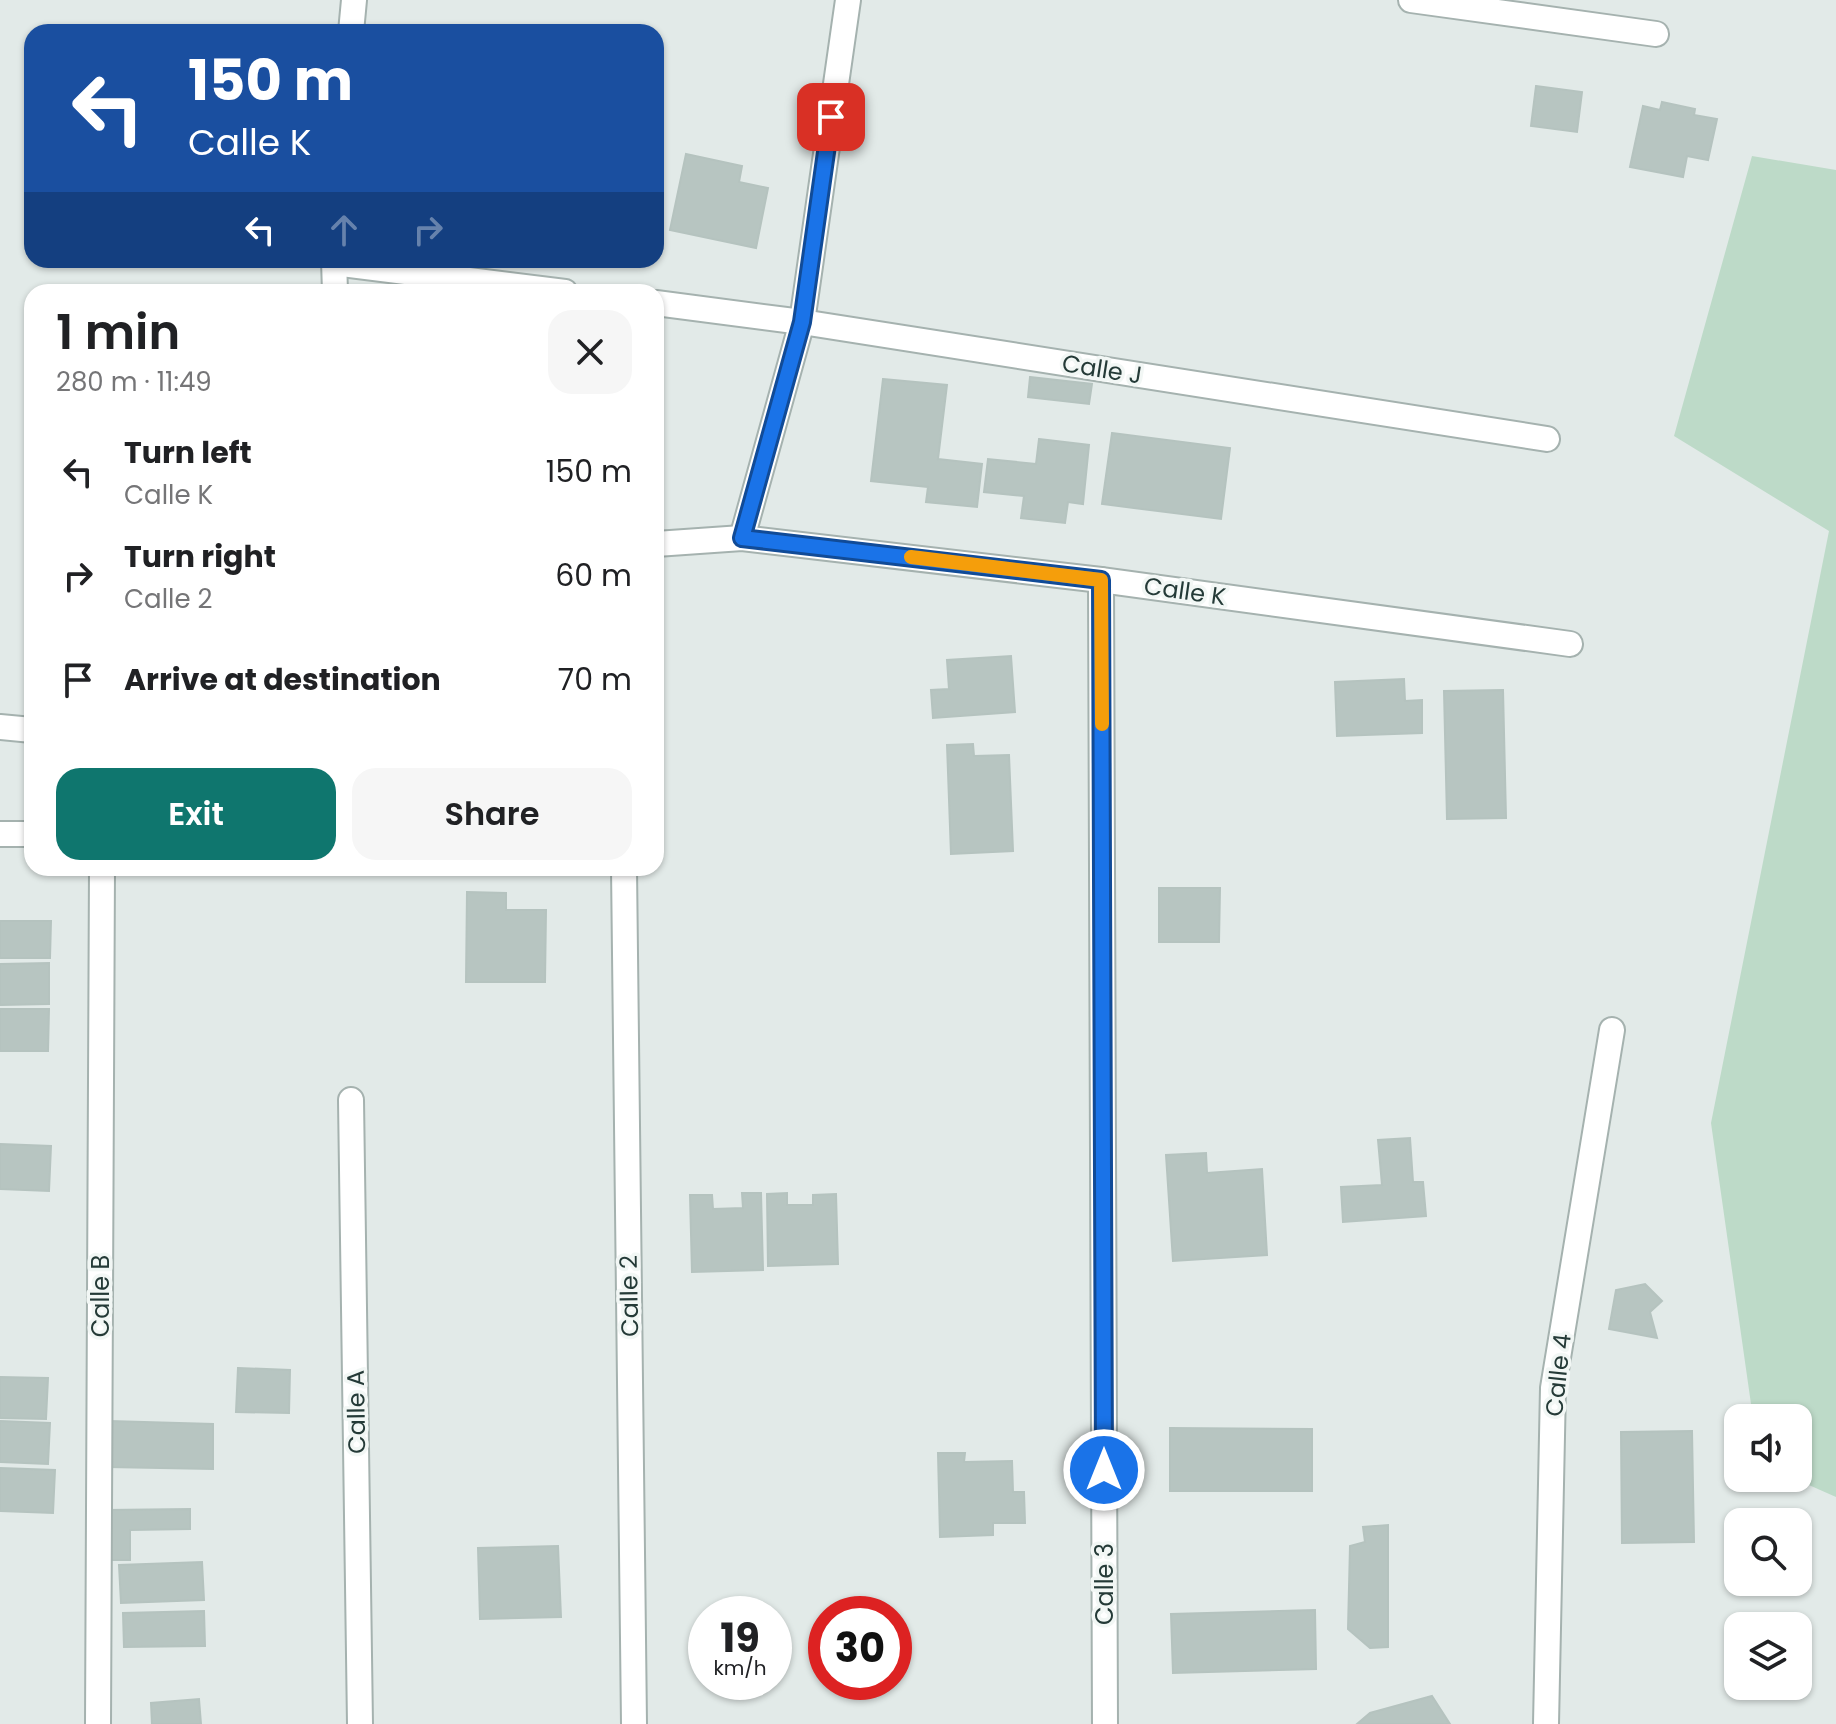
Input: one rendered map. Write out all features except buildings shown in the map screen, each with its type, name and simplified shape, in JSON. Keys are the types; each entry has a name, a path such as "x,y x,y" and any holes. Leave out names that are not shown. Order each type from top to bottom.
{"street":[{"path":"352,24 354,0"},
{"path":"742,538 802,322 848,0"},
{"path":"1411,0 1656,34"},
{"path":"386,268 505,284"},
{"name":"Calle J","path":"664,304 802,322 1547,439"},
{"name":"Calle K","path":"664,543 742,538 1101,580 1570,644"},
{"name":"Calle 3","path":"1101,580 1105,1724"},
{"path":"0,727 24,729"},
{"path":"0,834 24,834"},
{"name":"Calle B","path":"98,1724 102,876"},
{"name":"Calle 2","path":"624,876 634,1724"},
{"name":"Calle 4","path":"1546,1724 1553,1388 1612,1030"},
{"name":"Calle A","path":"351,1100 360,1724"}],"green space":[{"path":"1752,156 1836,170 1836,1497 1812,1486 1812,1404 1751,1404 1711,1123 1829,531 1674,436"}],"slow traffic":[{"path":"911,557 1101,580 1102,724"}],"route":[{"path":"831,117 802,322 742,538 1101,580 1104,1470"}]}
